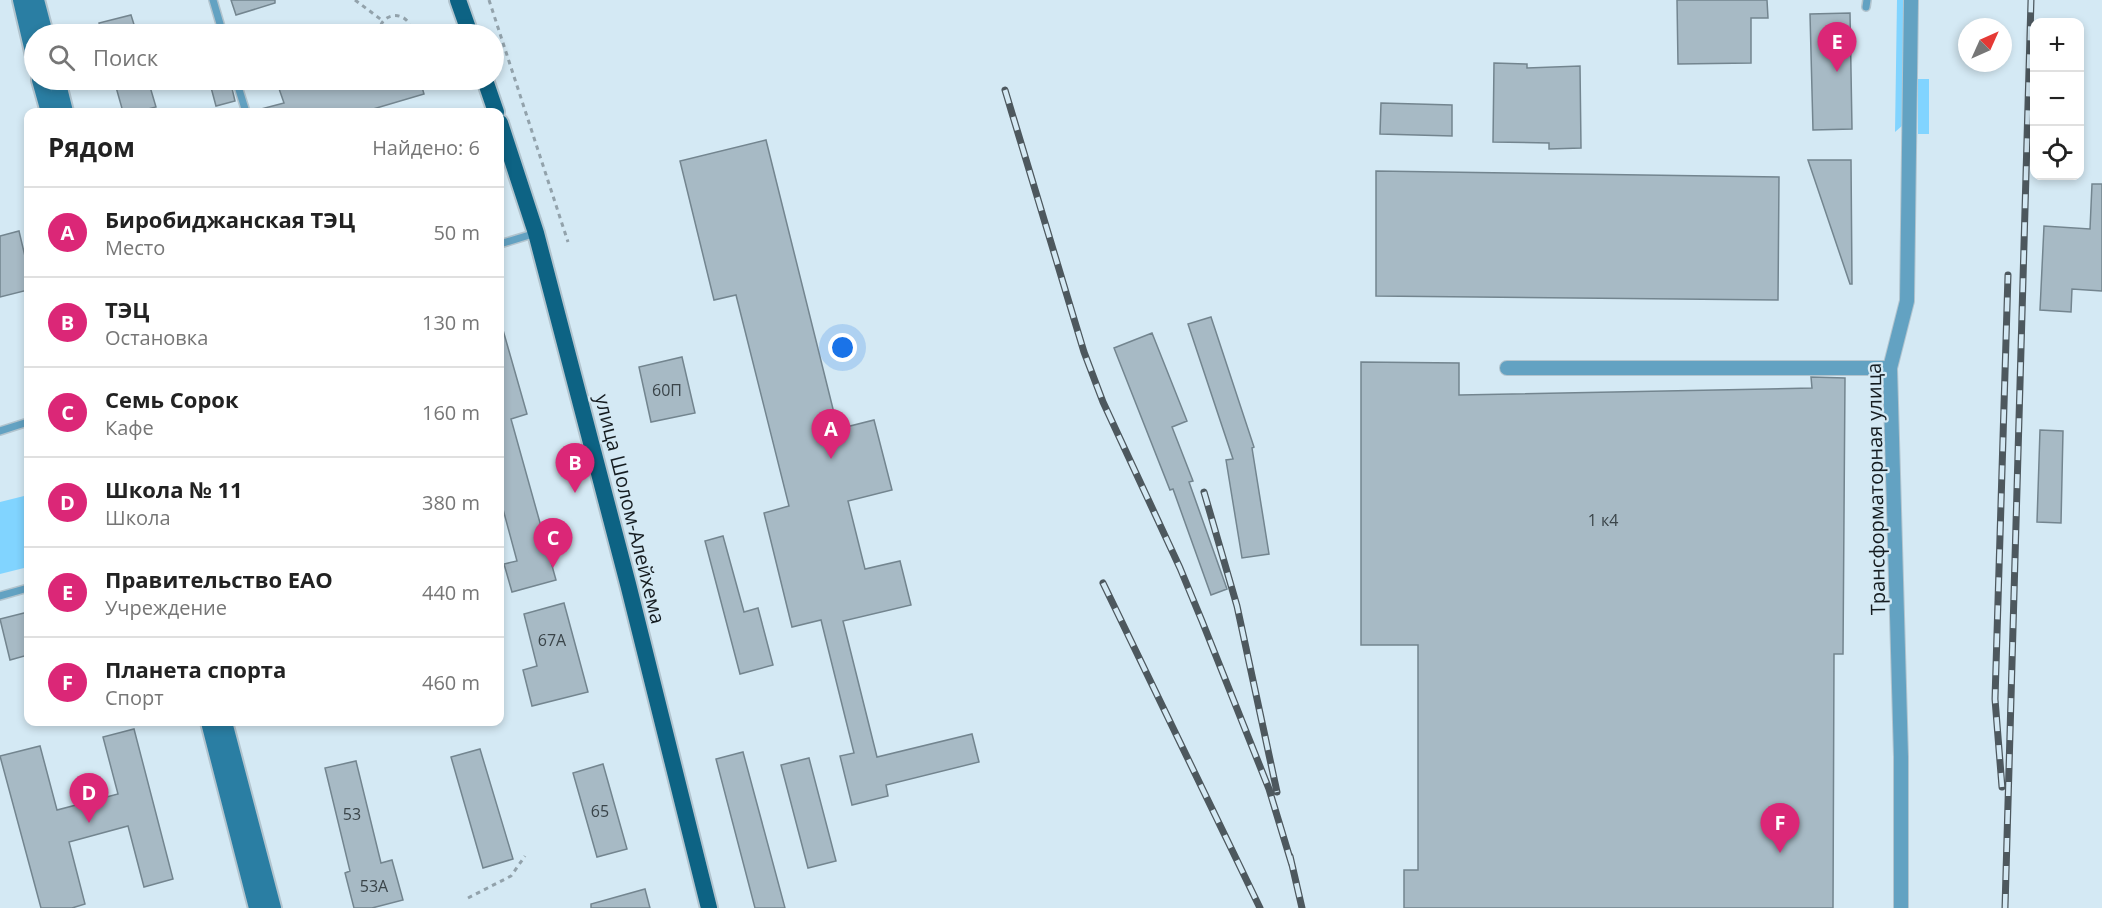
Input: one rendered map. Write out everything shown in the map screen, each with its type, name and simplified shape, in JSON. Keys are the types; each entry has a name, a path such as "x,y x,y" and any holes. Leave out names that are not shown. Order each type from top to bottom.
{"main road":[{"path":"21,0 27,24"},
{"path":"36,0 42,24"},
{"path":"458,0 466,24"},
{"path":"43,90 48,108"},
{"path":"60,90 64,108"},
{"path":"488,90 495,108"},
{"name":"улица Шолом-Алейхема","path":"504,135 536,233 628,584 709,908"},
{"path":"209,726 257,908"},
{"path":"225,726 273,908"}],"street":[{"name":"Трансформаторная улица","path":"1901,908 1900,757 1890,368 1907,302 1911,0"},
{"path":"1507,368 1890,368"}],"lane":[{"path":"213,0 220,24"},
{"path":"239,90 245,108"},
{"path":"504,243 536,233"},
{"path":"0,431 24,423"},
{"path":"0,596 24,589"}],"path":[{"path":"355,0 383,21"},
{"path":"489,0 497,24"},
{"path":"382,24 389,17 397,16 405,18 409,24"},
{"path":"504,46 568,242"},
{"path":"468,898 511,876 525,856"}],"shaded area":[{"path":"1897,0 1904,0 1903,125 1895,132"},
{"path":"1918,79 1929,79 1929,134 1918,134"},
{"path":"24,496 24,568 0,574 0,502"}],"building":[{"path":"231,0 275,0 275,3 236,15"},
{"path":"1677,0 1767,0 1768,18 1751,18 1751,63 1678,64"},
{"path":"1850,13 1852,129 1813,130 1810,14"},
{"path":"131,15 134,24 99,24"},
{"path":"1494,63 1527,64 1527,68 1580,66 1581,148 1549,149 1549,143 1493,142"},
{"path":"117,90 151,90 156,107 122,108"},
{"path":"212,90 232,90 235,101 216,106"},
{"path":"279,90 423,90 424,94 377,108 265,108 284,103"},
{"path":"1381,103 1452,105 1452,136 1380,134"},
{"path":"766,140 838,429 874,420 892,490 848,501 865,569 900,561 911,605 843,621 877,757 972,734 979,762 886,785 888,796 852,805 840,756 854,753 821,620 792,627 764,513 789,506 736,295 714,300 680,161"},
{"path":"1808,160 1851,160 1852,284 1850,284"},
{"path":"1376,171 1779,177 1778,300 1376,296"},
{"path":"2092,184 2102,184 2102,291 2072,289 2071,312 2040,310 2044,226 2090,229"},
{"path":"19,231 24,252 24,291 0,297 0,236"},
{"path":"1211,317 1254,447 1252,448 1269,554 1242,558 1226,460 1233,459 1188,324"},
{"path":"1152,333 1187,421 1172,427 1193,481 1189,482 1227,589 1211,595 1173,489 1170,490 1114,348"},
{"path":"504,334 527,414 511,419 556,580 512,592 504,564 517,561 504,513"},
{"path":"682,357 695,413 651,422 639,367"},
{"path":"1361,362 1459,363 1459,395 1812,388 1811,377 1845,378 1843,654 1834,654 1833,908 1404,908 1404,870 1418,870 1418,645 1361,645"},
{"path":"2040,430 2063,431 2061,523 2037,522"},
{"path":"723,536 744,612 758,608 773,665 740,674 705,541"},
{"path":"564,603 588,692 532,706 523,670 537,666 524,614"},
{"path":"24,613 24,656 10,660 0,619"},
{"path":"134,729 173,879 144,887 128,826 69,842 85,904 72,908 41,908 0,756 40,746 57,810 118,794 103,737"},
{"path":"480,749 513,859 483,868 451,757"},
{"path":"743,752 785,908 755,908 716,759"},
{"path":"809,758 836,861 808,868 781,765"},
{"path":"356,761 381,863 392,860 403,900 372,908 354,908 345,873 350,871 325,768"},
{"path":"603,764 627,849 597,857 573,773"},
{"path":"645,889 650,908 591,908 591,904"}],"railway":[{"path":"2005,908 2031,0"},
{"path":"1005,90 1084,352 1103,402 1202,621 1269,789 1292,865"},
{"path":"2002,787 1995,699 2008,275"},
{"path":"1204,492 1237,606 1277,792"},
{"path":"1103,583 1260,908"},
{"path":"1290,856 1302,908"}],"place":[{"name":"Правительство ЕАО","path":"1837,72"},
{"name":"Биробиджанская ТЭЦ","path":"831,459"},
{"name":"ТЭЦ","path":"575,493"},
{"name":"Семь Сорок","path":"553,568"},
{"name":"Школа № 11","path":"89,823"},
{"name":"Планета спорта","path":"1780,853"}]}
